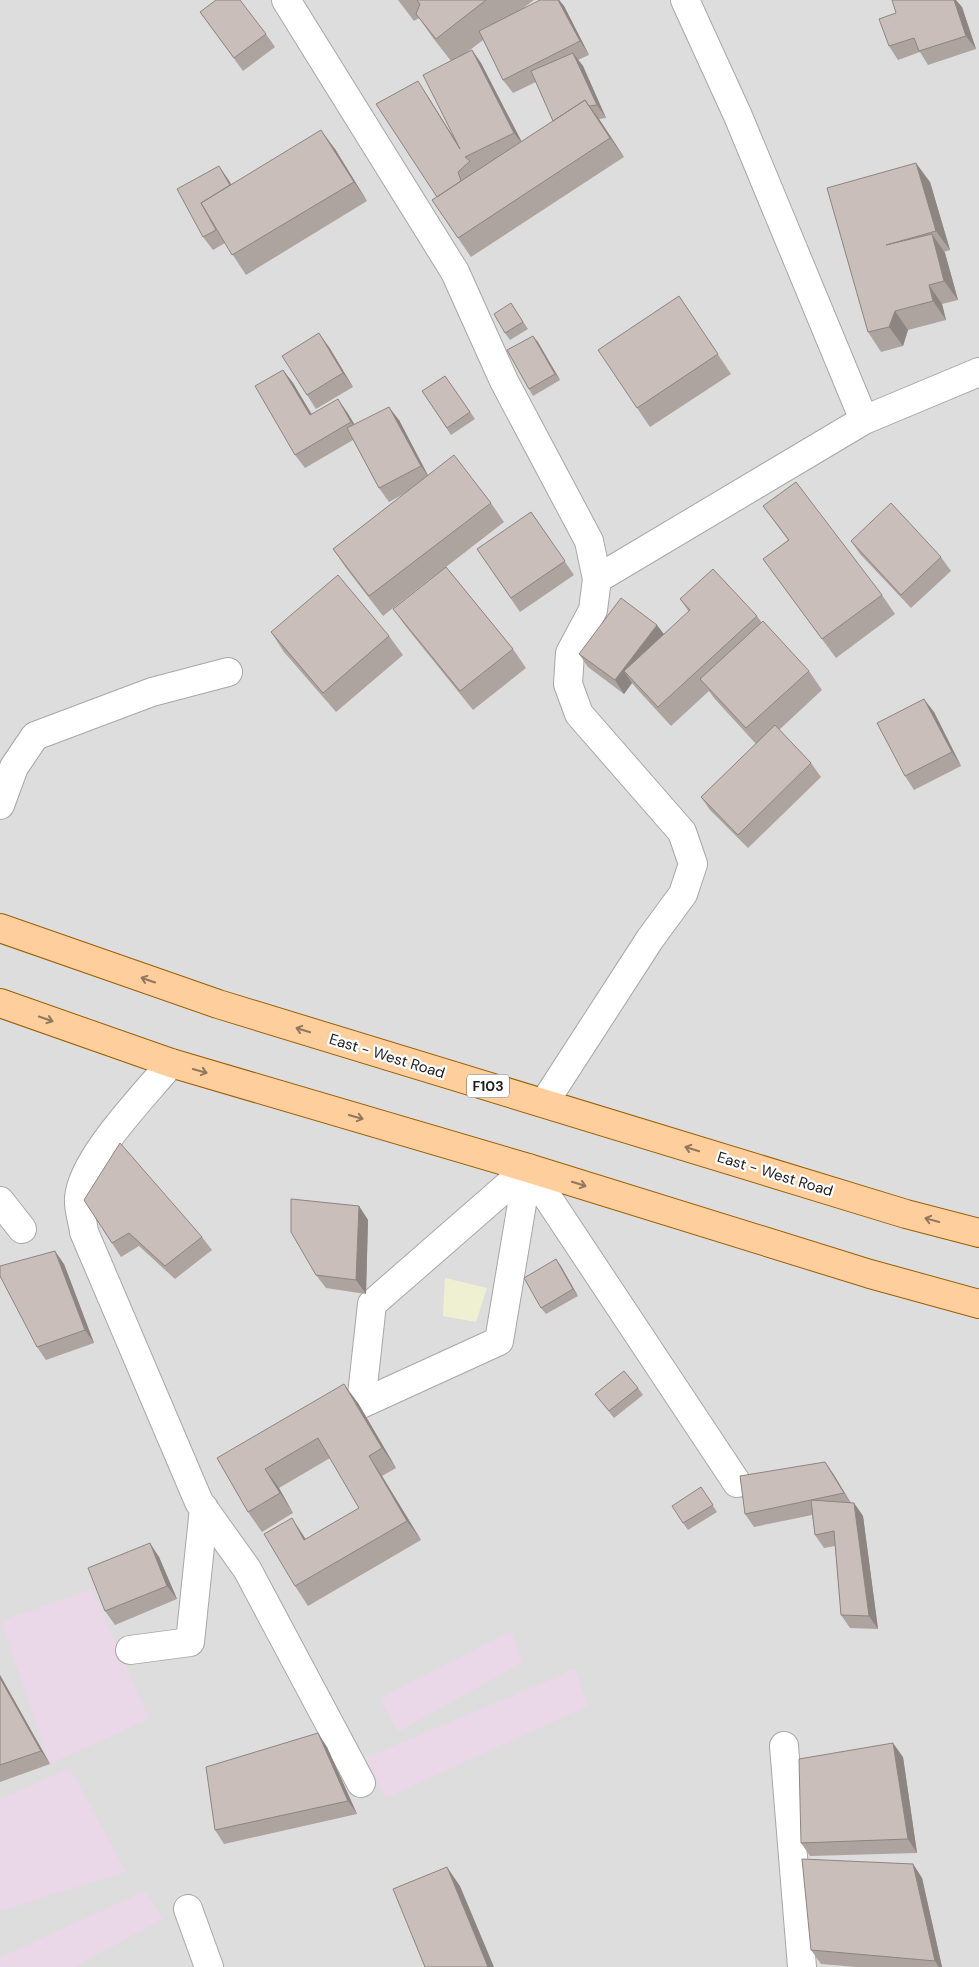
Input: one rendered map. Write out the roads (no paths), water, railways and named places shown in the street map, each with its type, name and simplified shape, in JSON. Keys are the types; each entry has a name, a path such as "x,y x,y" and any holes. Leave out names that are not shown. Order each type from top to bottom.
{"main road":[{"name":"East - West Road","path":"0,928 218,1004 906,1214 979,1233"},
{"path":"0,1003 171,1063 528,1168 870,1274 979,1304"}],"street":[{"path":"286,0 455,272 504,381 588,541 597,579 593,610 570,653 568,684 579,714 682,832 693,864 683,894 650,939 544,1103"},
{"path":"685,0 738,116 864,420"},
{"path":"597,579 864,420 979,372"},
{"path":"0,805 14,767 36,736 152,692 228,672"},
{"path":"171,1063 102,1148 84,1177 79,1199 84,1232 199,1502 247,1569 361,1783"},
{"path":"528,1168 499,1340 361,1404 372,1304 528,1168"},
{"path":"528,1168 737,1483"},
{"path":"0,1201 22,1229"},
{"path":"130,1650 190,1642 204,1508"},
{"path":"784,1746 802,1967"},
{"path":"188,1909 210,1967"}]}
